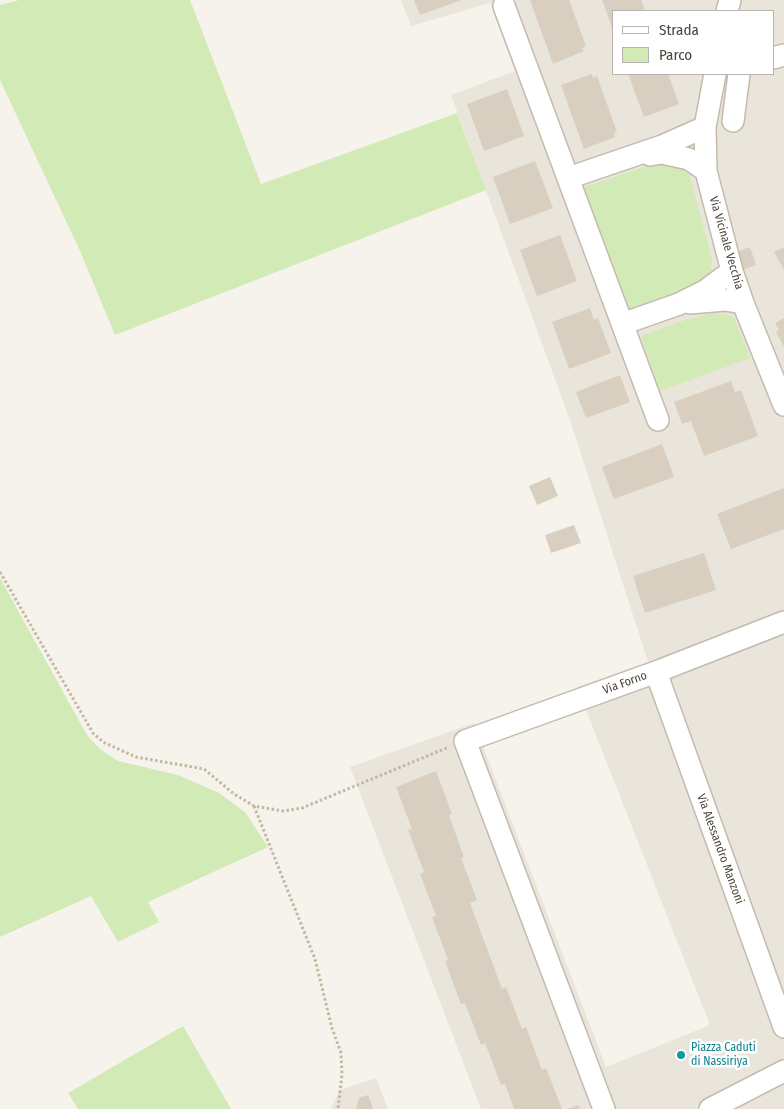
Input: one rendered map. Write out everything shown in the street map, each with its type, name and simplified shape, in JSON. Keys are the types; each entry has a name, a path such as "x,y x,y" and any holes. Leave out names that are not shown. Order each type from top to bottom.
{"street":[{"path":"504,6 658,420"},
{"name":"Via Vicinale Vecchia","path":"715,75 705,127 706,171 732,271 784,405"},
{"path":"733,121 739,75"},
{"path":"568,178 623,161 682,139 705,127"},
{"path":"623,161 662,152 689,159 706,171"},
{"path":"622,324 679,304 705,291 732,271"},
{"path":"679,304 725,300 743,303"},
{"name":"Via Forno","path":"465,741 656,672 784,622"},
{"name":"Via Alessandro Manzoni","path":"656,672 784,1027"},
{"path":"465,741 604,1109"},
{"path":"710,1109 784,1071"}],"path":[{"path":"0,572 93,734 103,742 136,757 204,769 234,794 254,806 283,811 302,808 465,741"},
{"path":"254,806 315,959 332,1028 341,1054 342,1076 338,1109"}],"shaded area":[{"path":"401,0 784,0 784,1109 481,1109 350,767 474,723 606,1067 710,1025 577,687 648,662 571,423 451,95 515,71 490,3 411,26"},
{"path":"376,1078 388,1109 331,1109 340,1090"}],"green space":[{"path":"19,0 190,0 261,184 457,113 486,190 115,335 80,251 0,80 0,5"},
{"path":"671,158 690,176 712,260 711,274 692,288 630,310 581,188"},
{"path":"712,313 733,316 750,358 660,391 641,336 682,321"},
{"path":"0,578 87,735 100,749 118,761 178,775 219,793 245,812 268,847 148,902 159,922 118,942 91,896 0,937"},
{"path":"183,1026 231,1109 78,1109 68,1093"}],"building":[{"path":"414,0 462,0 420,15"},
{"path":"530,0 569,0 586,46 582,48 584,51 553,64"},
{"path":"602,0 641,0 645,10 612,10 612,27"},
{"path":"592,74 593,78 597,76 617,132 614,133 615,137 584,149 561,85"},
{"path":"628,75 668,75 679,104 644,117"},
{"path":"507,89 524,136 484,151 467,104"},
{"path":"535,161 553,208 510,224 493,177"},
{"path":"560,235 577,281 537,296 520,250"},
{"path":"750,247 756,265 742,270 736,252"},
{"path":"784,247 784,270 774,252"},
{"path":"590,308 594,320 598,318 611,353 569,369 552,322"},
{"path":"784,318 784,347 776,332 779,330 775,323"},
{"path":"620,375 630,402 586,418 576,392"},
{"path":"731,381 735,392 741,390 758,436 704,456 691,421 682,424 674,402"},
{"path":"662,444 674,477 614,499 602,467"},
{"path":"550,477 558,496 537,505 529,486"},
{"path":"784,488 784,529 731,549 717,514"},
{"path":"574,525 581,543 551,553 545,535"},
{"path":"704,553 716,590 645,613 633,576"},
{"path":"436,771 452,814 449,815 464,857 461,858 477,900 470,903 502,989 506,987 522,1029 526,1027 542,1070 546,1068 562,1109 514,1109 505,1084 501,1085 485,1043 481,1045 465,1003 461,1004 445,961 448,960 432,917 436,916 420,874 424,872 408,830 412,829 396,787"},
{"path":"368,1095 373,1109 356,1109 359,1098"},
{"path":"578,1105 580,1109 567,1109"}],"place":[{"name":"Piazza Caduti di Nassiriya","path":"681,1055"}]}
